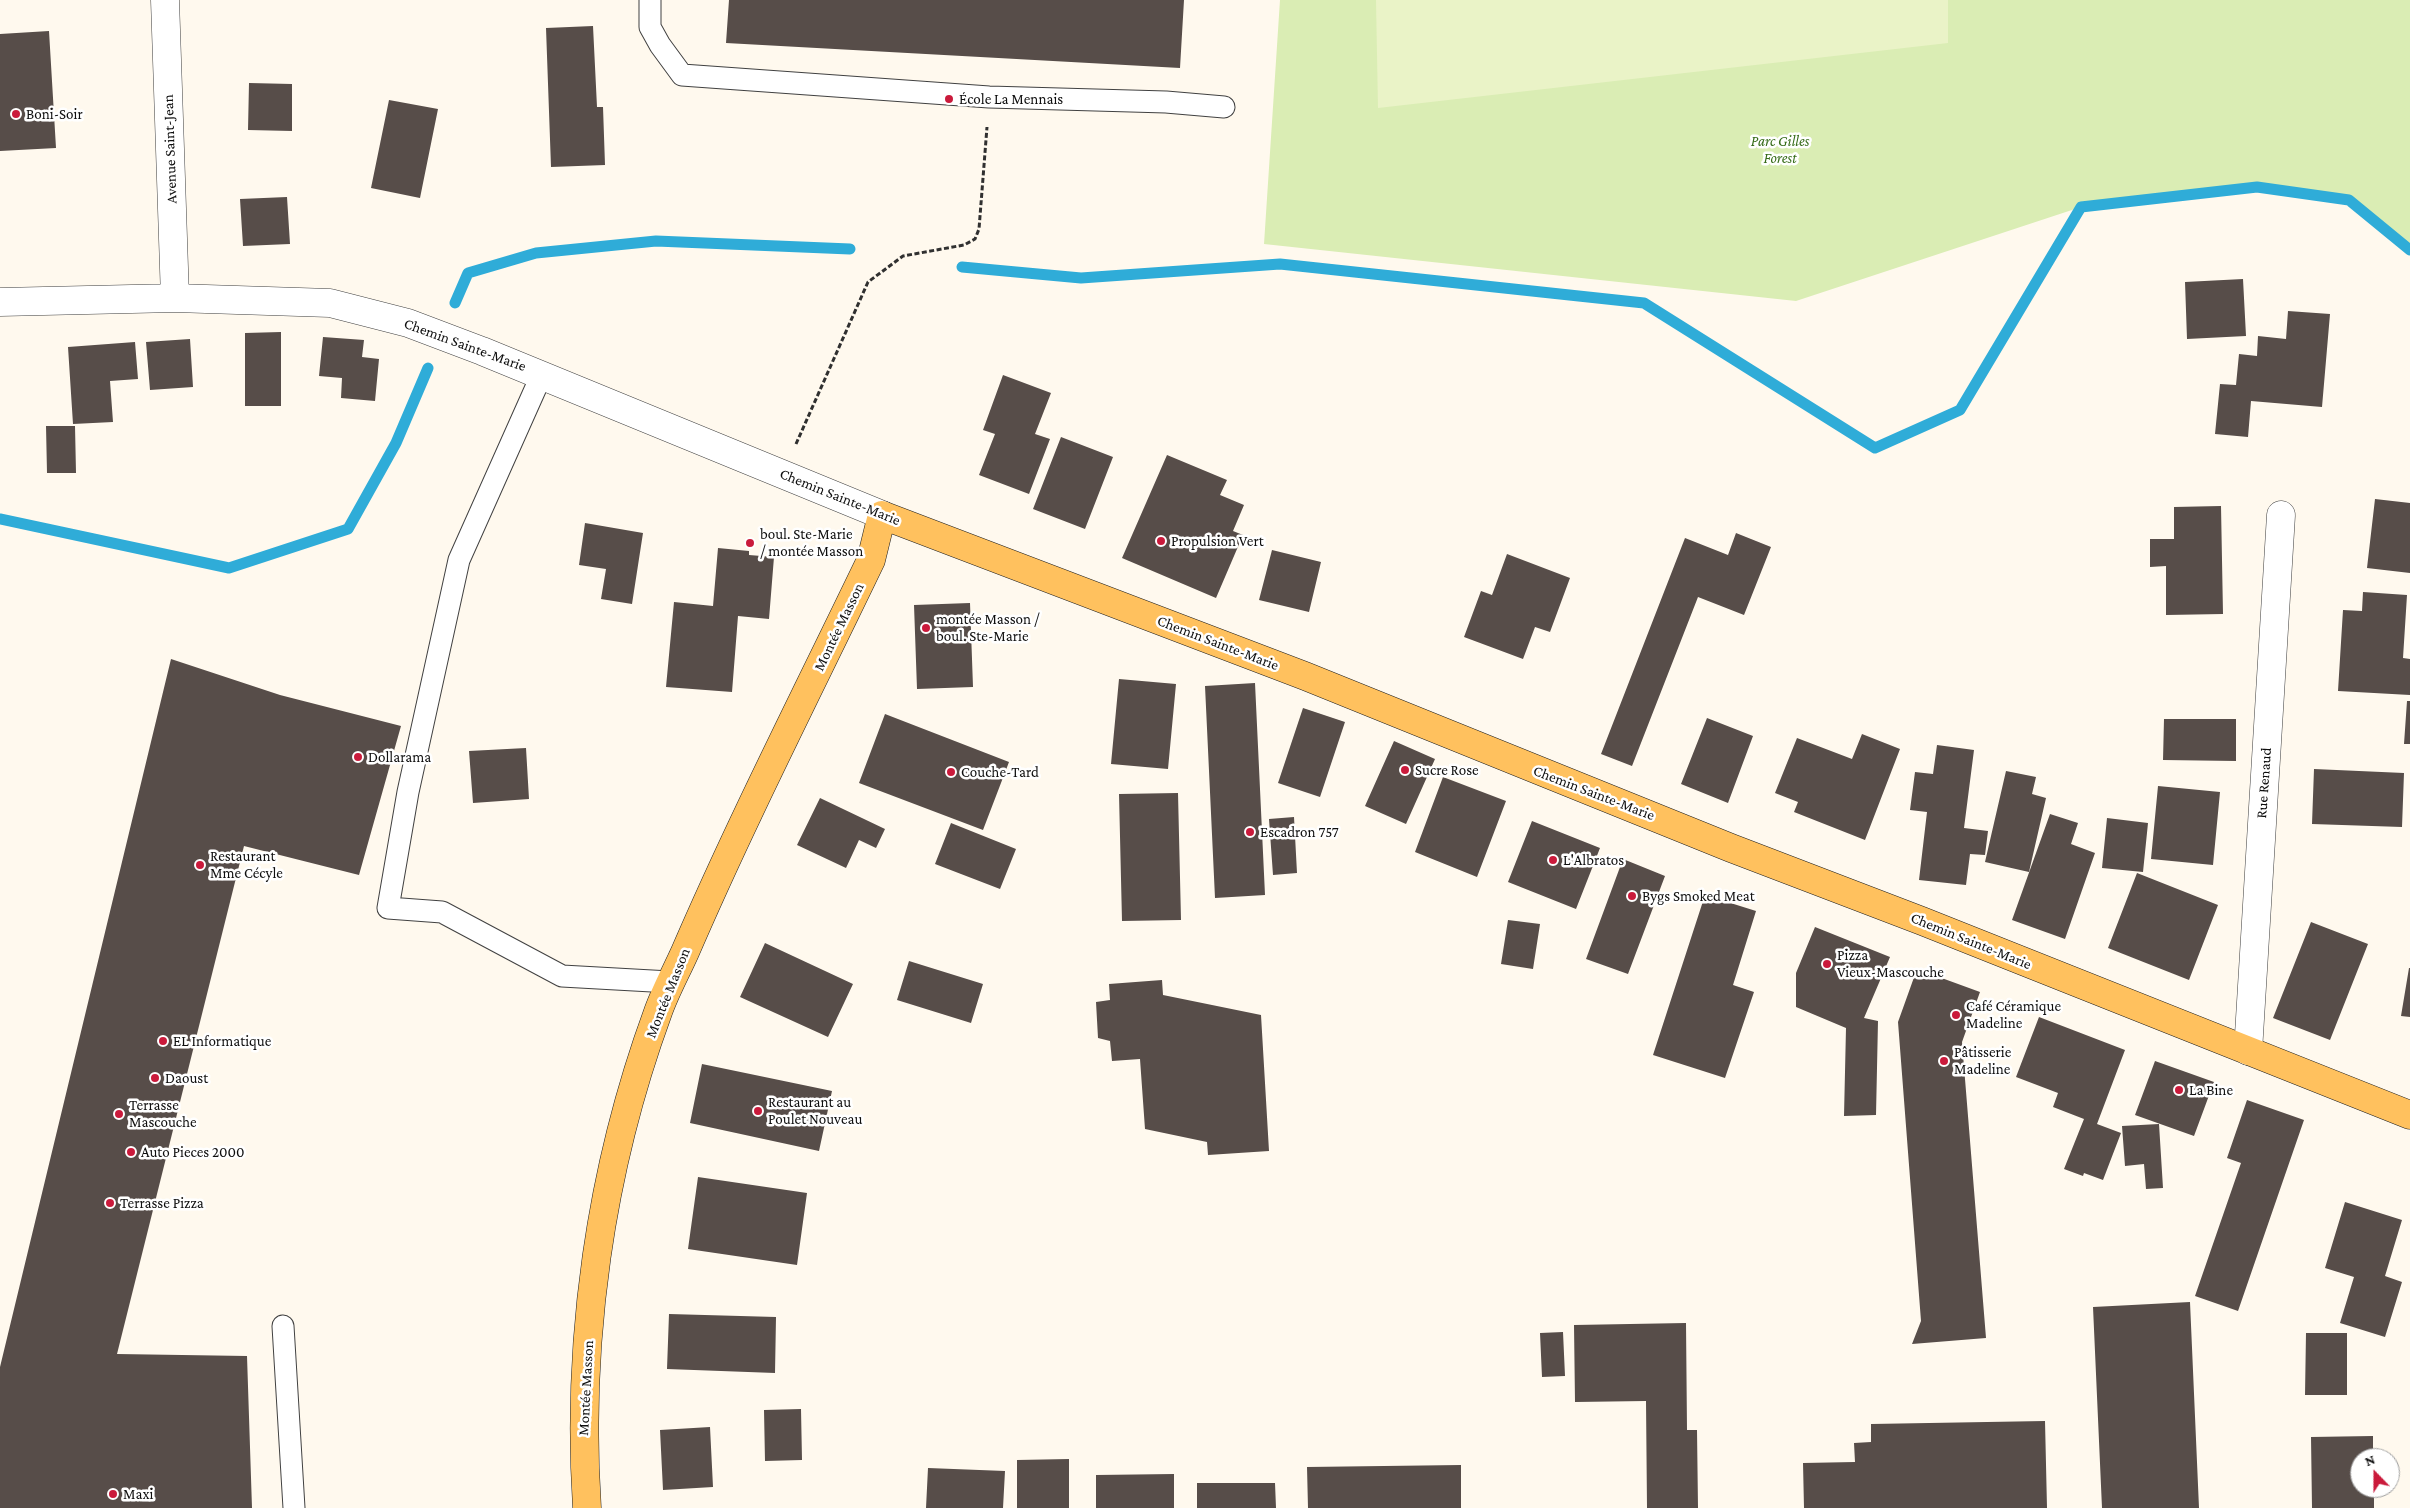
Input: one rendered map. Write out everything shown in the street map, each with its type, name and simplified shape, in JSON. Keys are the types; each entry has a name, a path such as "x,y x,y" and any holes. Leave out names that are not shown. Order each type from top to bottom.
{"main road":[{"name":"Montée Masson","path":"587,1508 583,1450 591,1292 603,1215 621,1133 643,1056 670,982 728,853 871,560 882,515"},
{"name":"Chemin Sainte-Marie","path":"882,515 1305,676 1731,848 1922,921 2410,1114"}],"street":[{"name":"Avenue Saint-Jean","path":"165,0 175,298"},
{"name":"Chemin Sainte-Marie","path":"0,302 175,298 330,302 408,323 542,374 619,408 882,515"},
{"name":"Rue Renaud","path":"2248,1051 2281,515"}],"lane":[{"path":"650,0 650,27 660,45 682,75 989,97 1166,102 1224,107"},
{"path":"542,374 459,560 408,792 388,908 442,912 562,976 670,982"},
{"path":"283,1326 294,1508"}],"path":[{"path":"783,474 868,282 903,256 964,245 975,239 979,229 989,97"}],"green space":[{"name":"Parc Gilles Forest","path":"1280,0 2410,0 2410,250 2349,200 2257,187 2081,207 1796,301 1264,244"},
{"path":"1376,0 1948,0 1948,43 1378,108"}],"building":[{"path":"729,0 1184,0 1180,68 726,43"},
{"path":"593,26 597,107 603,107 605,165 551,167 546,28"},
{"path":"49,31 56,148 0,151 0,34"},
{"path":"249,83 292,84 292,131 248,130"},
{"path":"389,100 438,109 420,198 371,188"},
{"path":"287,197 290,244 243,246 240,199"},
{"path":"2243,279 2246,336 2187,339 2185,282"},
{"path":"2288,311 2330,314 2322,407 2251,401 2248,437 2215,434 2220,384 2236,385 2239,354 2257,356 2258,336 2286,339"},
{"path":"281,332 281,406 245,406 245,333"},
{"path":"323,337 364,340 362,357 379,359 375,401 341,398 342,378 319,376"},
{"path":"190,339 193,387 150,390 146,342"},
{"path":"135,342 138,379 110,381 113,422 73,424 68,347"},
{"path":"1003,375 1051,393 1035,434 1050,439 1029,494 979,475 995,434 983,430"},
{"path":"46,426 75,426 76,473 47,473"},
{"path":"1061,437 1113,457 1085,529 1033,509"},
{"path":"1167,455 1227,480 1220,495 1244,505 1233,531 1243,535 1216,598 1122,558"},
{"path":"2375,499 2410,503 2410,573 2367,568"},
{"path":"2221,506 2223,614 2166,615 2166,566 2150,567 2150,539 2174,539 2174,507"},
{"path":"585,523 643,533 632,604 601,599 606,569 579,565"},
{"path":"1736,533 1771,547 1744,615 1698,597 1632,766 1601,754 1685,538 1728,555"},
{"path":"718,548 749,551 749,555 774,557 769,619 738,616 732,692 666,687 674,602 713,606"},
{"path":"1272,550 1321,562 1309,612 1259,600"},
{"path":"1507,554 1570,578 1550,632 1535,627 1523,659 1464,637 1481,591 1492,595"},
{"path":"2363,592 2407,595 2403,658 2410,659 2410,695 2338,691 2343,610 2362,611"},
{"path":"970,603 973,687 917,689 914,605"},
{"name":"Terrasse Mascouche","path":"171,659 280,695 401,726 359,875 244,846 117,1354 247,1356 252,1508 0,1508 0,1367"},
{"path":"1119,679 1176,684 1168,769 1111,764"},
{"path":"1255,683 1265,895 1215,898 1205,686"},
{"path":"2407,701 2410,701 2410,744 2404,744"},
{"path":"1303,708 1345,722 1320,797 1278,783"},
{"path":"885,714 1009,762 983,830 859,783"},
{"path":"1707,718 1753,736 1728,803 1681,784"},
{"path":"2164,719 2236,719 2236,761 2163,760"},
{"path":"1862,734 1900,749 1865,840 1794,812 1798,802 1775,793 1797,738 1852,759"},
{"path":"1394,741 1435,759 1406,824 1365,806"},
{"path":"1937,745 1974,750 1964,828 1988,831 1985,855 1970,854 1966,885 1919,880 1927,812 1910,810 1915,772 1933,774"},
{"path":"526,748 529,799 473,803 469,751"},
{"path":"2314,769 2404,773 2402,827 2312,824"},
{"path":"2006,771 2036,777 2032,794 2046,798 2029,872 1985,862"},
{"path":"1443,777 1506,801 1477,877 1415,852"},
{"path":"2158,786 2220,792 2213,865 2151,859"},
{"path":"1178,793 1181,920 1122,921 1119,794"},
{"path":"820,798 885,829 876,848 859,840 846,868 797,845"},
{"path":"2050,814 2078,823 2071,844 2095,853 2065,939 2012,920"},
{"path":"1294,817 1297,873 1273,875 1269,819"},
{"path":"2107,818 2148,823 2143,872 2102,868"},
{"path":"1532,821 1600,848 1576,909 1508,882"},
{"path":"951,823 1016,849 1000,889 935,864"},
{"path":"1623,859 1665,876 1628,974 1586,959"},
{"path":"2137,873 2218,905 2189,980 2108,948"},
{"path":"1705,895 1756,911 1733,985 1754,992 1725,1078 1653,1055"},
{"path":"1508,920 1540,924 1533,969 1501,964"},
{"path":"2311,922 2368,944 2330,1040 2273,1018"},
{"path":"1815,927 1890,957 1864,1018 1878,1021 1876,1115 1844,1116 1846,1028 1796,1007 1796,973"},
{"path":"765,943 853,984 828,1037 740,997"},
{"path":"909,961 983,984 971,1023 897,1000"},
{"path":"2410,968 2410,1017 2401,1016"},
{"path":"1917,969 1980,992 1962,1042 1986,1338 1912,1344 1921,1321 1898,1022"},
{"path":"1162,980 1163,995 1261,1015 1269,1151 1208,1155 1207,1142 1145,1129 1140,1059 1112,1061 1110,1041 1098,1038 1096,1002 1110,1000 1109,984"},
{"path":"2039,1017 2125,1050 2097,1124 2121,1133 2103,1180 2084,1173 2083,1176 2064,1169 2084,1119 2053,1107 2058,1093 2016,1077"},
{"path":"2155,1061 2214,1082 2194,1136 2135,1115"},
{"path":"702,1064 832,1091 819,1151 690,1123"},
{"path":"2247,1100 2304,1120 2238,1311 2195,1296 2241,1163 2227,1158"},
{"path":"2159,1124 2163,1188 2146,1189 2144,1164 2125,1166 2122,1126"},
{"path":"698,1177 807,1193 797,1265 688,1249"},
{"path":"2345,1202 2402,1220 2385,1276 2402,1282 2385,1337 2340,1323 2354,1277 2325,1268"},
{"path":"2190,1302 2199,1508 2102,1508 2093,1307"},
{"path":"669,1314 776,1317 775,1373 667,1369"},
{"path":"1686,1323 1687,1430 1697,1430 1698,1508 1647,1508 1646,1401 1575,1402 1574,1325"},
{"path":"1563,1332 1565,1376 1542,1377 1540,1333"},
{"path":"2306,1333 2347,1333 2347,1395 2305,1395"},
{"path":"801,1409 802,1460 765,1461 764,1410"},
{"path":"2045,1421 2047,1508 1804,1508 1803,1463 1855,1462 1854,1443 1871,1442 1871,1424"},
{"path":"710,1427 713,1487 663,1490 660,1430"},
{"path":"2373,1436 2373,1448 2350,1448 2350,1498 2374,1498 2374,1508 2312,1508 2311,1437"},
{"path":"1069,1459 1069,1508 1017,1508 1017,1460"},
{"path":"1461,1465 1461,1508 1308,1508 1307,1467"},
{"path":"928,1468 1005,1471 1003,1508 926,1508"},
{"path":"1174,1474 1174,1508 1096,1508 1096,1475"},
{"path":"1197,1483 1275,1483 1276,1508 1197,1508"}],"waterway":[{"path":"962,267 1081,278 1280,264 1644,303 1875,448 1960,410 2081,207 2257,187 2349,200 2410,250"},
{"path":"455,303 468,273 536,253 656,241 850,249"},
{"path":"0,519 229,568 348,529 396,443 428,368"}],"place":[{"name":"École La Mennais","path":"949,99"},
{"name":"Boni-Soir","path":"16,114"},
{"name":"Propulsion Vert","path":"1161,541"},
{"name":"boul. Ste-Marie / montée Masson","path":"750,543"},
{"name":"montée Masson / boul. Ste-Marie","path":"926,628"},
{"name":"Dollarama","path":"358,757"},
{"name":"Sucre Rose","path":"1405,770"},
{"name":"Couche-Tard","path":"951,772"},
{"name":"Escadron 757","path":"1250,832"},
{"name":"L'Albratos","path":"1553,860"},
{"name":"Restaurant Mme Cécyle","path":"200,865"},
{"name":"Bygs Smoked Meat","path":"1632,896"},
{"name":"Pizza Vieux-Mascouche","path":"1827,964"},
{"name":"Café Céramique Madeline","path":"1956,1015"},
{"name":"EL Informatique","path":"163,1041"},
{"name":"Pâtisserie Madeline","path":"1944,1061"},
{"name":"Daoust","path":"155,1078"},
{"name":"La Bine","path":"2179,1090"},
{"name":"Restaurant au Poulet Nouveau","path":"758,1111"},
{"name":"Terrasse Mascouche","path":"119,1114"},
{"name":"Auto Pieces 2000","path":"131,1152"},
{"name":"Terrasse Pizza","path":"110,1203"},
{"name":"Maxi","path":"113,1494"}]}
